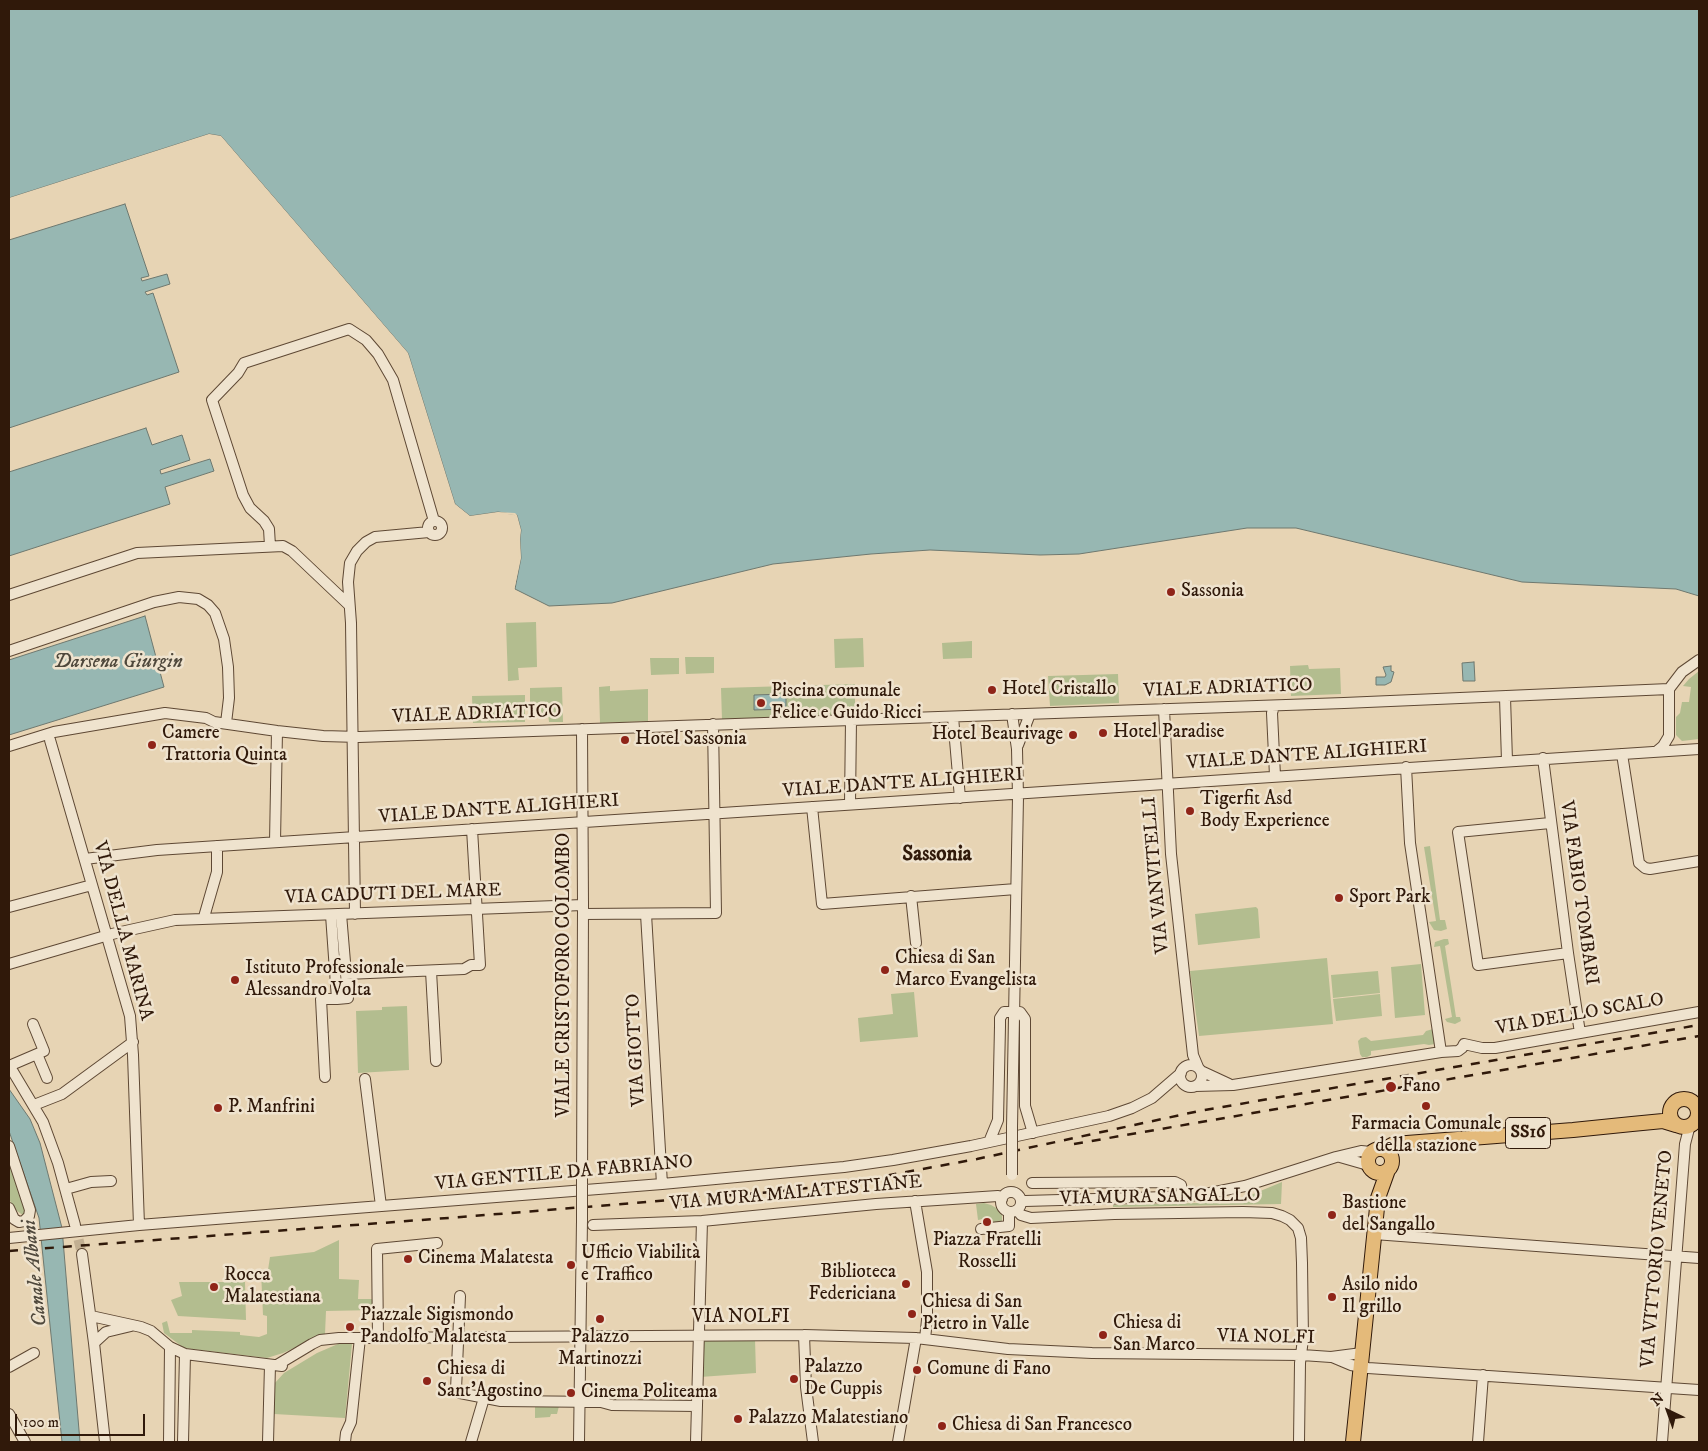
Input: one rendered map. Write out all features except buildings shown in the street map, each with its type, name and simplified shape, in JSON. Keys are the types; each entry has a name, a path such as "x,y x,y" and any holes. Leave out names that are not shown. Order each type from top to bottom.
{"main road":[{"name":"SS16","path":"1424,1142 1662,1122 1688,1127 1698,1114 1698,1105 1683,1099 1676,1101 1670,1108 1632,1124"},
{"path":"1670,1108 1671,1119 1688,1127"},
{"path":"1374,1159 1392,1145 1424,1142"},
{"path":"1378,1198 1390,1168 1406,1151 1424,1142"},
{"path":"1374,1159 1390,1154 1390,1168"},
{"path":"1374,1159 1378,1173 1390,1168"},
{"path":"1353,1442 1378,1198 1374,1159"}],"street":[{"path":"270,546 269,529 264,520 250,508 243,495 212,400 238,373 244,363 349,329 366,340 378,354 393,380 434,521 428,526 429,532 375,537 366,542 357,551 350,563 348,582 352,623 355,914"},
{"path":"9,594 137,553 283,546 292,551 349,605"},
{"path":"9,651 154,602 179,597 198,599 208,605 215,613 224,639 230,698 226,724"},
{"path":"1657,751 1663,746 1668,736 1669,689 1682,672 1699,660"},
{"name":"VIALE ADRIATICO","path":"9,746 54,732 159,713 206,718 214,722 277,731 353,737 1274,706 1669,689"},
{"path":"1505,697 1507,760"},
{"path":"1274,706 1272,713 1275,776"},
{"name":"VIA VANVITELLI","path":"1164,709 1171,854 1193,1055 1199,1069"},
{"path":"1012,714 1018,794 1015,1011 1012,1175 1003,1207 1016,1208 1025,1201 1183,1196 1237,1188 1361,1151 1374,1159"},
{"path":"1016,749 1030,714"},
{"path":"952,717 960,798"},
{"path":"850,804 851,720"},
{"path":"713,724 714,814"},
{"name":"VIALE CRISTOFORO COLOMBO","path":"579,1442 582,1220 582,729"},
{"path":"275,842 277,731"},
{"name":"VIA DELLA MARINA","path":"50,740 130,1016 133,1042 139,1225"},
{"name":"VIALE DANTE ALIGHIERI","path":"85,859 157,850 960,798 1507,760 1699,749"},
{"path":"1622,754 1639,863 1650,869 1699,861"},
{"name":"VIA FABIO TOMBARI","path":"1543,758 1550,822 1580,1033"},
{"path":"1406,767 1410,843 1441,1052"},
{"path":"812,807 822,904 1016,889"},
{"name":"VIA CADUTI DEL MARE","path":"9,964 107,935 166,921 204,918 476,910 583,909 646,914 716,913 714,814"},
{"path":"1550,822 1458,832 1478,965 1568,952"},
{"path":"346,974 464,969 471,965 480,965 472,829"},
{"path":"204,918 217,868 217,846"},
{"path":"9,907 92,885"},
{"path":"911,896 916,943"},
{"path":"325,1077 321,999 348,998 336,914"},
{"path":"336,914 337,999"},
{"name":"VIA GIOTTO","path":"646,914 662,1184"},
{"path":"431,971 436,1061"},
{"path":"989,1142 998,1120 1000,1018 1004,1012 1015,1011 1022,1014 1025,1018 1025,1106 1033,1133"},
{"name":"VIA DELLO SCALO","path":"1191,1086 1232,1085 1441,1052 1458,1051 1464,1044 1482,1048 1495,1048 1699,1012"},
{"path":"33,1024 44,1051 9,1065 34,1106 51,1140 66,1189 74,1229"},
{"name":"VIA VANVITELLI","path":"1183,1070 1192,1038"},
{"path":"34,1106 62,1094 133,1042"},
{"path":"37,1054 47,1078"},
{"path":"1199,1069 1202,1074 1201,1082 1191,1086 1182,1082 1183,1070 1191,1065 1232,1085"},
{"name":"VIA GENTILE DA FABRIANO","path":"9,1238 74,1229 662,1184 844,1167 929,1155 1109,1116 1143,1103 1163,1089 1183,1070"},
{"path":"365,1079 381,1206"},
{"name":"VIA GENTILE DA FABRIANO","path":"1163,1089 1191,1086"},
{"path":"1688,1127 1699,1138"},
{"name":"VIA VITTORIO VENETO","path":"1662,1442 1675,1256 1688,1127"},
{"path":"9,1146 30,1210 29,1216 19,1222 14,1219 9,1208"},
{"path":"66,1189 91,1182 111,1181"},
{"path":"1032,1183 1175,1182 1181,1185 1183,1196"},
{"path":"981,1229 1009,1226 1016,1208 1016,1194 1006,1196"},
{"name":"VIA MURA MALATESTIANE","path":"593,1225 702,1221 759,1214 915,1201 1006,1196"},
{"path":"898,1442 920,1339 927,1320 928,1272 915,1201"},
{"name":"VIA MURA SANGALLO","path":"1016,1208 1021,1215 1031,1218 1180,1213 1253,1213 1282,1216 1290,1220 1298,1228 1301,1238 1304,1339 1300,1363 1299,1442"},
{"path":"696,1438 702,1221"},
{"path":"1374,1234 1699,1258"},
{"path":"378,1338 377,1249 437,1243"},
{"path":"82,1254 105,1442"},
{"path":"460,1296 456,1390 460,1393 484,1398 524,1402 601,1402 612,1405 697,1406"},
{"path":"91,1316 134,1325 152,1331 170,1347 185,1354 273,1365 276,1373 270,1384 268,1442"},
{"path":"94,1343 106,1332 134,1325"},
{"path":"804,1335 806,1388 813,1442"},
{"name":"VIA NOLFI","path":"273,1365 312,1344 329,1339 804,1335 920,1339 1008,1348 1092,1353 1302,1355 1361,1360 1483,1375 1699,1390"},
{"path":"345,1442 346,1433 351,1422 360,1338"},
{"path":"168,1442 170,1347"},
{"path":"9,1367 34,1353"},
{"path":"183,1442 185,1354"},
{"path":"1478,1442 1483,1375"},
{"path":"470,1442 484,1398"},
{"path":"9,1414 25,1442"}],"green space":[{"path":"536,622 537,667 518,668 519,680 508,681 506,623"},
{"path":"863,638 864,667 835,668 834,639"},
{"path":"972,641 972,658 943,659 942,643"},
{"path":"685,657 714,657 714,673 686,674"},
{"path":"650,658 679,658 679,674 651,675"},
{"path":"1308,665 1309,669 1340,668 1341,694 1291,696 1290,666"},
{"path":"1699,671 1699,739 1682,741 1676,735 1676,717 1680,713 1682,702 1689,702 1691,687 1683,686"},
{"path":"1118,674 1119,703 1050,706 1048,676"},
{"path":"855,684 855,716 722,720 721,688"},
{"path":"610,686 610,691 648,689 648,721 600,723 599,687"},
{"path":"562,687 563,722 549,722 548,713 530,713 530,688"},
{"path":"525,695 525,722 473,723 472,696"},
{"path":"1430,846 1440,920 1445,920 1447,929 1441,931 1434,930 1429,922 1436,921 1424,847"},
{"path":"1256,907 1258,909 1260,938 1198,945 1195,914"},
{"path":"1448,939 1449,944 1445,946 1456,1017 1460,1017 1461,1021 1455,1024 1447,1022 1445,1019 1452,1017 1440,946 1434,947 1435,942"},
{"path":"1327,958 1333,1024 1199,1036 1190,971"},
{"path":"1421,964 1425,1015 1395,1018 1391,967"},
{"path":"1378,971 1380,993 1333,998 1331,975"},
{"path":"914,992 918,1037 860,1042 858,1018 893,1014 891,994"},
{"path":"1380,994 1382,1016 1336,1021 1333,999"},
{"path":"407,1006 409,1070 358,1073 356,1011 382,1010 382,1007"},
{"path":"1433,1029 1435,1044 1371,1051 1371,1055 1367,1057 1362,1057 1360,1054 1358,1041 1361,1038 1366,1037 1371,1041 1423,1035 1426,1031"},
{"path":"9,1156 25,1208 24,1216 13,1208 9,1198"},
{"path":"1282,1182 1281,1204 1113,1207 1113,1205 1197,1203 1229,1200 1246,1197"},
{"path":"984,1203 998,1209 1002,1215 1002,1222 987,1223 983,1219 978,1220 976,1204"},
{"path":"339,1240 339,1279 359,1280 358,1299 374,1299 375,1310 326,1311 325,1334 267,1358 184,1348 164,1333 162,1323 167,1321 170,1333 192,1333 192,1330 240,1332 240,1335 259,1337 267,1334 267,1316 263,1315 261,1271 268,1270 270,1257 314,1252"},
{"path":"179,1282 245,1282 246,1320 178,1316 171,1300 182,1296"},
{"path":"701,1339 755,1339 756,1373 700,1377"},
{"path":"338,1344 352,1344 345,1418 274,1414 274,1384 284,1373 317,1353"},
{"path":"535,1405 559,1406 557,1414 551,1414 550,1417 535,1418"}],"water":[{"path":"9,9 1699,9 1699,596 1676,589 1522,582 1296,528 1247,528 1079,554 1040,555 930,550 773,564 612,603 549,606 515,589 521,558 521,530 517,515 498,512 470,516 455,504 408,353 221,136 209,134 9,198"},
{"path":"125,204 149,276 141,278 142,281 167,274 170,284 145,292 147,295 153,293 179,372 9,428 9,240"},
{"path":"146,428 152,445 182,435 190,460 160,470 161,474 210,459 214,471 165,487 170,504 9,556 9,472"},
{"name":"Darsena Giurgin","path":"145,616 164,687 9,735 9,660"},
{"path":"1474,662 1475,681 1463,681 1462,663"},
{"path":"1391,666 1391,671 1394,672 1391,682 1385,685 1376,685 1376,677 1385,677 1386,675 1383,667"},
{"path":"786,694 786,709 754,710 754,695"},
{"path":"9,1089 30,1119 40,1143 62,1228 80,1442 62,1442 39,1218 9,1131"}],"pier":[{"path":"209,134 221,136 408,353 455,504 470,516 498,512 515,513 517,515 521,530 521,558 514,591 519,558 517,539 519,530 515,516 498,514 470,519 453,506 406,354 220,139 209,137 9,200 9,198"}],"tunnel":[{"path":"75,1225 82,1254"}],"railway":[{"path":"9,1251 461,1217 783,1191 841,1184 977,1159 1199,1111 1699,1025"},
{"path":"1074,1144 1699,1036"}],"place":[{"name":"Sassonia","path":"1171,592"},
{"name":"Hotel Cristallo","path":"992,690"},
{"name":"Piscina comunale Felice e Guido Ricci","path":"761,703"},
{"name":"Hotel Paradise","path":"1103,733"},
{"name":"Hotel Beaurivage","path":"1073,735"},
{"name":"Hotel Sassonia","path":"625,740"},
{"name":"Camere Trattoria Quinta","path":"152,745"},
{"name":"Tigerfit Asd Body Experience","path":"1190,811"},
{"name":"Sport Park","path":"1339,898"},
{"name":"Chiesa di San Marco Evangelista","path":"885,970"},
{"name":"Istituto Professionale Alessandro Volta","path":"235,980"},
{"name":"Fano","path":"1391,1087"},
{"name":"Farmacia Comunale della stazione","path":"1426,1106"},
{"name":"P. Manfrini","path":"218,1108"},
{"name":"Bastione del Sangallo","path":"1332,1215"},
{"name":"Piazza Fratelli Rosselli","path":"987,1222"},
{"name":"Cinema Malatesta","path":"408,1259"},
{"name":"Ufficio Viabilità e Traffico","path":"571,1265"},
{"name":"Biblioteca Federiciana","path":"906,1284"},
{"name":"Rocca Malatestiana","path":"214,1287"},
{"name":"Asilo nido Il grillo","path":"1332,1297"},
{"name":"Chiesa di San Pietro in Valle","path":"912,1314"},
{"name":"Palazzo Martinozzi","path":"600,1319"},
{"name":"Piazzale Sigismondo Pandolfo Malatesta","path":"350,1327"},
{"name":"Chiesa di San Marco","path":"1103,1335"},
{"name":"Comune di Fano","path":"917,1370"},
{"name":"Palazzo De Cuppis","path":"794,1379"},
{"name":"Chiesa di Sant'Agostino","path":"427,1381"},
{"name":"Cinema Politeama","path":"571,1393"},
{"name":"Palazzo Malatestiano","path":"738,1419"},
{"name":"Chiesa di San Francesco","path":"942,1426"}],"district":[{"name":"Sassonia","path":"937,856"}],"water label":[{"name":"Canale Albani","path":"36,1273"}]}
